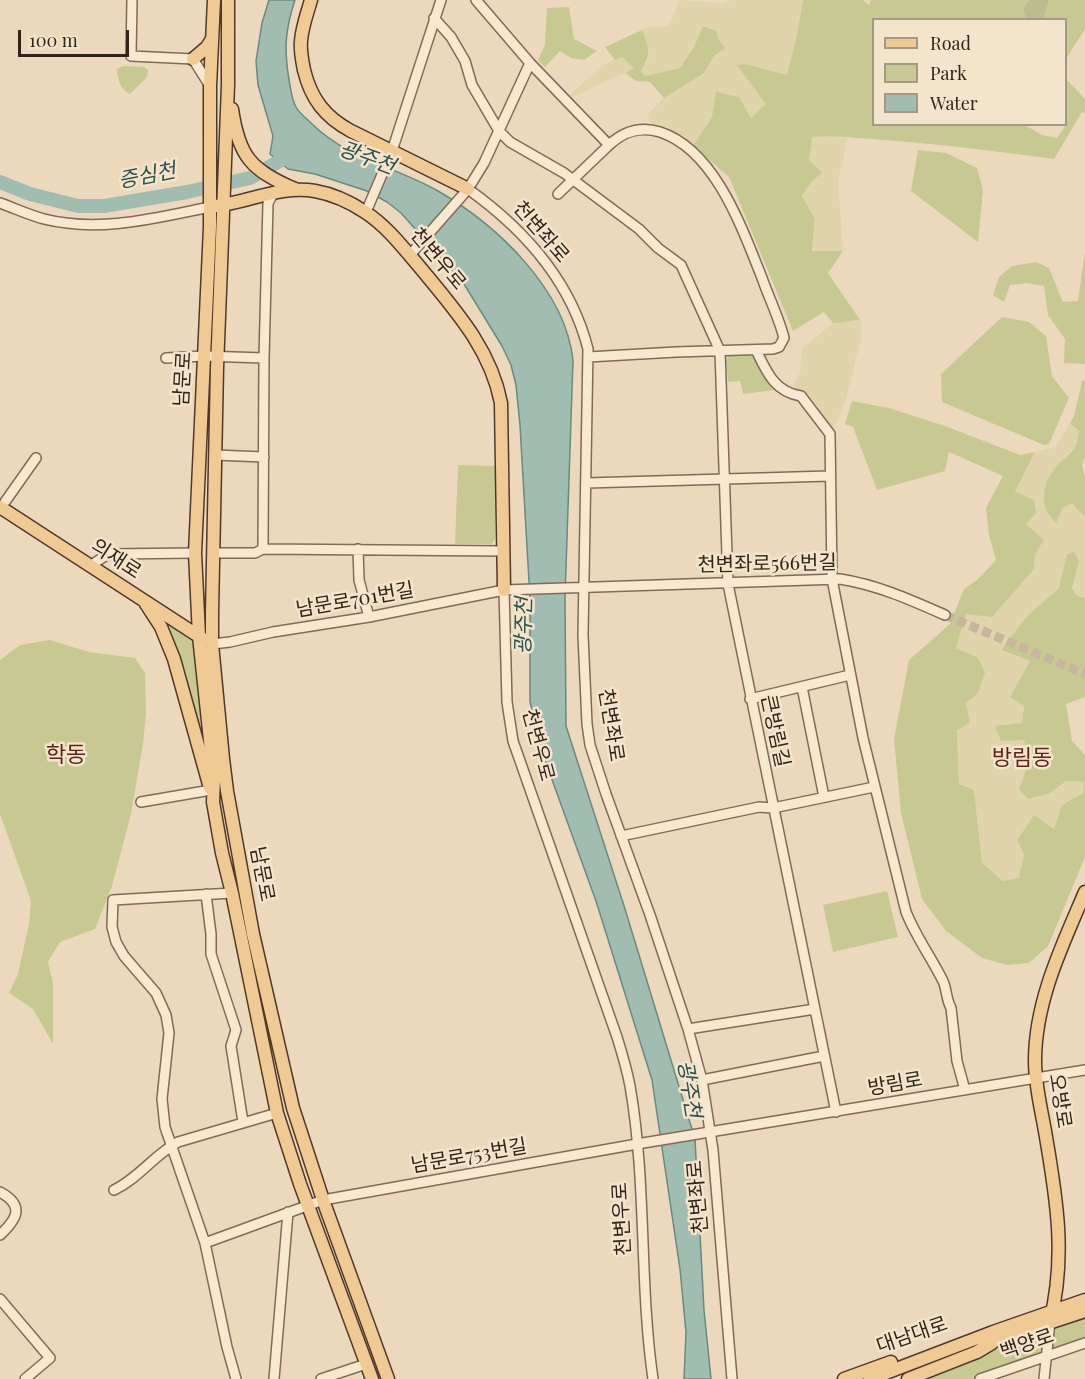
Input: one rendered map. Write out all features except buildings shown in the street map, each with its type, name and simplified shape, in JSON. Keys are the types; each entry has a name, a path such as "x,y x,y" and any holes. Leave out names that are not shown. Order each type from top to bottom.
{"main road":[{"path":"214,0 210,86 211,168 217,206"},
{"path":"217,206 224,167 228,85 228,0"},
{"name":"천변좌로","path":"311,0 300,49 307,81 315,100 326,114 390,156 466,192"},
{"path":"193,58 207,47 212,38"},
{"path":"228,85 238,141 255,166 272,179 296,189"},
{"name":"천변우로","path":"217,206 296,189 318,191 334,196 366,212 410,255 472,334 495,378 502,416 504,590"},
{"name":"남문로","path":"217,206 204,356 195,553 199,636 214,778 212,796 277,1113 372,1379"},
{"name":"남문로","path":"217,206 212,644 223,759 249,910 293,1108 323,1200 388,1379"},
{"name":"의재로","path":"0,508 212,644"},
{"path":"141,598 161,627 174,658 212,796"},
{"name":"오방로","path":"1051,1317 1060,1258 1059,1222 1035,1078 1035,1048 1041,1007 1059,953 1085,892"},
{"path":"233,895 241,902 244,911 249,910"},
{"name":"대남대로","path":"872,1378 1051,1317 1085,1300"},
{"name":"대남대로","path":"1051,1317 1085,1311"},
{"name":"대남대로","path":"844,1379 971,1335 995,1336"},
{"name":"대남대로","path":"888,1379 995,1336"},
{"name":"대남대로","path":"908,1379 977,1352 995,1336"}],"street":[{"path":"132,0 131,56 193,58 210,86"},
{"path":"366,212 390,156 441,0"},
{"path":"476,0 530,63 609,145"},
{"path":"434,18 452,37 465,61 472,85 499,131 510,142 574,180 639,229 658,248 681,265 720,351"},
{"path":"410,255 466,192 484,164 530,63"},
{"path":"558,194 609,145 627,132 642,129 657,131 675,138 690,148 708,170 732,210 746,239 784,338 779,347 756,350 588,357"},
{"path":"263,549 268,204 274,192"},
{"name":"천변좌로","path":"466,192 489,204 518,230 568,296 578,314 588,349 583,587 587,724 590,745 650,915 688,1029 702,1080 711,1133 732,1379"},
{"path":"0,203 51,220 108,226 217,206"},
{"path":"756,350 769,375 782,390 788,394 801,396 830,434 832,579 850,675 874,787 906,912 912,928 945,985 947,1001 951,1008 957,1061 965,1090"},
{"name":"큰방림길","path":"720,351 728,584 836,1112"},
{"path":"166,358 217,356"},
{"name":"남문로","path":"217,356 264,358"},
{"path":"215,455 264,457"},
{"path":"0,508 36,458"},
{"path":"586,483 830,476"},
{"path":"213,553 255,553 263,549 503,551"},
{"path":"358,549 359,580 369,617"},
{"path":"90,566 110,555 195,553"},
{"name":"천변좌로566번길","path":"504,590 832,579 862,582 945,615"},
{"name":"남문로701번길","path":"212,644 369,617 504,590"},
{"name":"천변우로","path":"504,590 505,676 510,728 617,1037 630,1086 637,1144 653,1379"},
{"path":"750,699 850,675"},
{"path":"802,687 824,797"},
{"path":"621,836 759,807 773,808 874,787"},
{"path":"141,802 212,796"},
{"path":"233,895 206,894 113,900 112,927 116,942 124,956 156,993 166,1015 169,1032 162,1114 170,1146 205,1243 236,1379"},
{"path":"206,894 211,954 236,1030 231,1046 243,1122"},
{"path":"688,1029 815,1010"},
{"path":"702,1080 824,1056"},
{"name":"방림로","path":"711,1133 1085,1070"},
{"path":"114,1190 137,1176 170,1146 184,1139 277,1113"},
{"name":"남문로753번길","path":"205,1243 323,1200 711,1133"},
{"path":"0,1192 13,1203 16,1216 13,1223 0,1235"},
{"path":"274,1379 288,1212"},
{"path":"0,1299 51,1358 25,1379"},
{"path":"1044,1379 1051,1317"},
{"name":"백양로","path":"980,1379 1085,1343"},
{"path":"321,1379 366,1364"}],"shaded area":[{"path":"680,0 722,3 731,0 803,0 788,76 745,64 766,104 751,118 712,117 693,146 669,132 653,127 647,115 664,98 704,73 714,56 726,48 720,42 716,31 703,26 694,47 680,68 645,76 641,72 649,58 647,42 642,30 669,25"},
{"path":"622,57 635,68 573,97 570,94 605,64"},
{"path":"832,135 848,138 838,182 843,251 812,252 815,219 802,197 811,182 822,173 809,160 812,137"},
{"path":"860,320 862,334 846,399 836,424 832,427 809,395 793,386 800,372 802,348 833,323"},
{"path":"1070,423 1079,431 1076,445 1053,471 1043,493 1049,517 1056,523 1063,508 1072,503 1085,518 1085,599 1076,595 1072,588 1059,588 1027,616 1001,651 1030,661 1010,697 1024,705 1022,723 996,726 1024,740 1028,765 1019,789 1050,793 1066,781 1084,782 1083,793 1062,805 1054,829 1034,815 1017,840 1024,854 1019,879 1003,881 982,863 974,790 959,784 957,730 966,703 956,649 966,614 1034,569 1035,554 1015,493 1035,452 1055,447"}],"green space":[{"path":"803,0 863,0 869,5 871,0 1029,0 1023,9 1026,18 872,18 872,126 1027,126 1042,135 1057,138 1067,126 1067,80 1085,99 1085,114 1082,112 1054,159 917,143 827,136 812,137 809,160 822,173 811,182 802,196 815,219 812,251 843,251 828,273 860,320 833,323 824,312 793,331 729,177 693,146 712,117 716,92 739,97 751,118 766,104 737,65 745,64 787,75"},
{"path":"1029,0 1049,0 1044,18 1026,18 1023,9"},
{"path":"1049,0 1085,0 1085,29 1067,57 1067,18 1044,18"},
{"path":"569,7 574,39 597,51 584,60 571,58 560,51 545,67 538,60 545,45 547,8"},
{"path":"703,26 716,31 720,42 726,48 714,56 704,73 664,98 650,82 636,81 625,73 634,68 622,57 615,60 605,47 642,30 648,51 641,71 645,76 680,68 694,47"},
{"path":"123,66 144,67 148,70 147,77 130,94 120,84 118,76 117,69"},
{"path":"918,150 946,153 977,168 983,190 978,242 911,191"},
{"path":"1085,251 1085,364 1064,363 1065,339 1048,315 1044,286 1027,283 1010,285 1004,302 993,295 999,277 1012,266 1036,262 1049,268 1063,302 1078,301"},
{"path":"1002,317 1029,322 1046,336 1052,376 1069,398 1049,444 1044,445 942,402 941,374"},
{"path":"753,354 763,377 775,390 743,394 740,381 728,382 726,360 729,355"},
{"path":"1082,381 1085,381 1085,458 1082,465 1085,477 1085,518 1072,503 1063,508 1056,523 1050,517 1044,504 1044,490 1054,469 1077,443 1079,431 1070,423 1074,416"},
{"path":"852,401 889,408 945,426 1020,455 1035,452 1015,492 1034,500 1036,513 1026,524 1044,540 1035,554 1034,569 992,617 966,614 956,648 978,658 985,673 977,694 966,703 970,723 957,730 959,784 974,790 982,863 1003,881 1019,878 1024,854 1017,840 1034,815 1054,829 1062,805 1083,793 1084,782 1066,781 1050,793 1028,799 1019,789 1028,765 1024,740 1001,741 995,726 1022,723 1024,706 1010,697 1030,661 1001,650 1027,616 1059,588 1067,554 1074,552 1079,561 1072,588 1076,595 1085,599 1085,697 1066,704 1072,741 1085,755 1085,857 1048,946 1029,963 1007,965 982,958 946,931 922,899 901,813 894,739 909,660 950,624 964,589 977,580 996,560 989,535 986,508 1003,476 949,452 945,471 877,490 853,427 845,424"},
{"path":"458,465 495,466 495,539 492,544 455,544"},
{"path":"152,608 192,636 196,643 201,733 188,696"},
{"path":"50,640 89,652 135,658 145,673 146,714 131,814 112,886 95,929 60,942 48,962 53,983 53,1044 33,1009 9,993 18,974 29,924 31,901 0,814 0,660 20,645"},
{"path":"887,891 898,937 833,952 823,905"},
{"path":"1085,1316 1085,1340 974,1379 912,1379"}],"water":[{"path":"269,0 295,0 287,30 286,49 291,94 299,111 325,135 340,145 438,191 483,222 525,262 542,284 557,308 567,334 573,360 565,598 566,726 695,1139 704,1310 711,1379 684,1379 686,1332 680,1269 652,1080 596,901 538,741 530,701 530,599 520,425 516,385 511,365 464,284 401,213 367,191 315,174 288,169 270,154 273,136 258,85 256,61 262,23"}],"waterway":[{"name":"증심천","path":"0,182 30,194 78,206 104,206 187,192 250,178 288,156 294,156"}],"tunnel":[{"path":"945,615 1085,674"}],"district":[{"name":"학동","path":"66,755"},
{"name":"방림동","path":"1022,758"}],"water label":[{"name":"광주천","path":"367,158"},
{"name":"광주천","path":"524,626"},
{"name":"광주천","path":"689,1089"}]}
